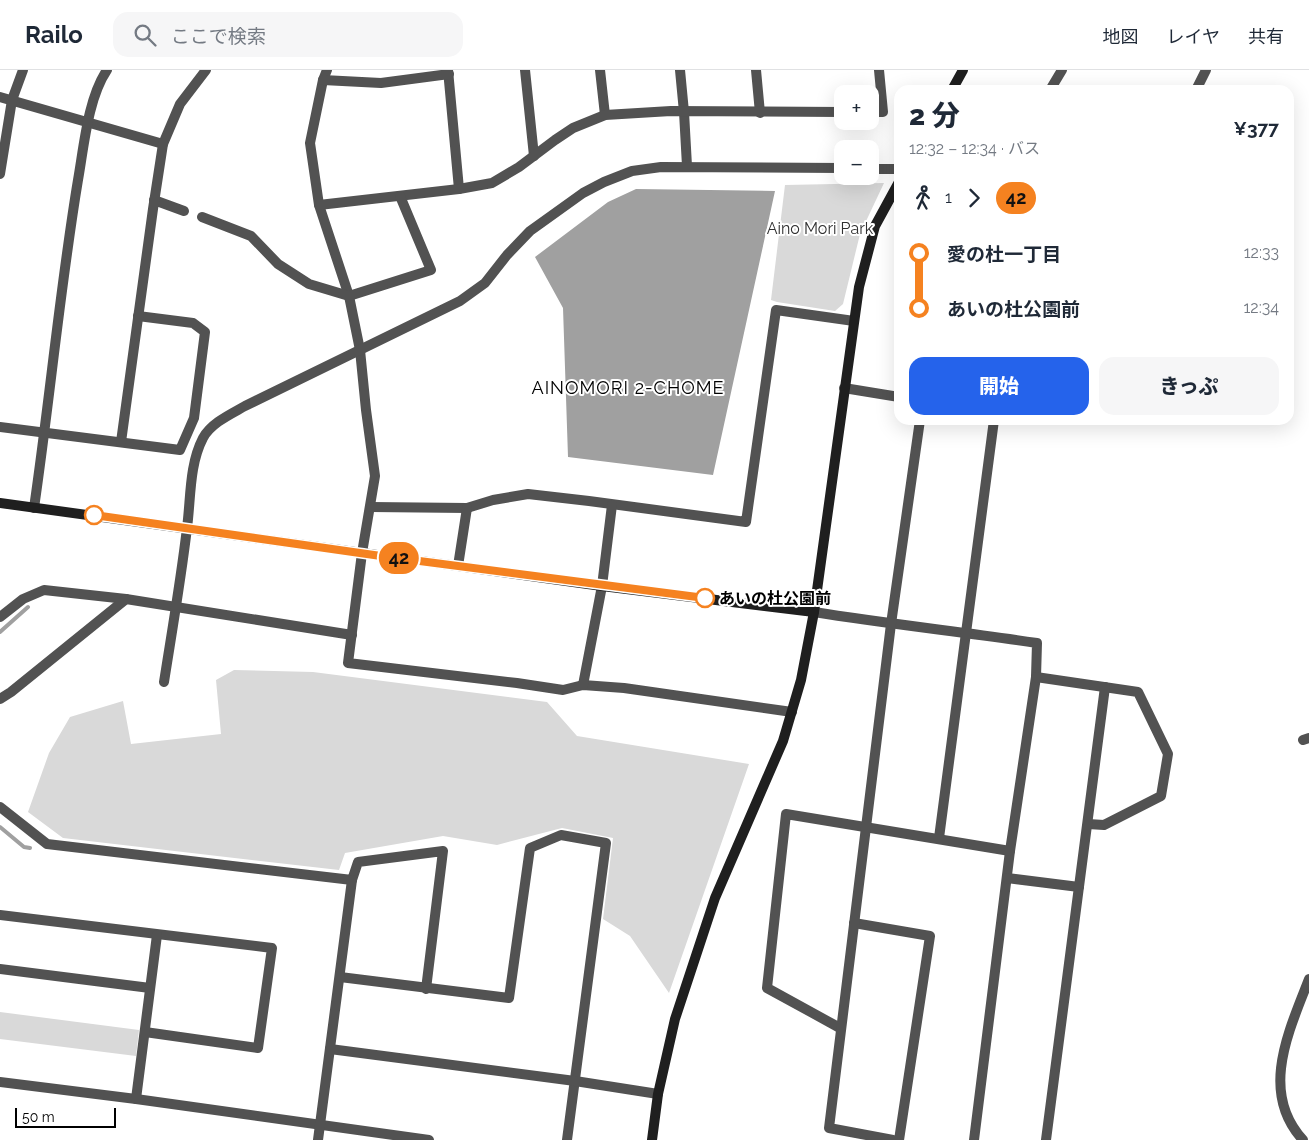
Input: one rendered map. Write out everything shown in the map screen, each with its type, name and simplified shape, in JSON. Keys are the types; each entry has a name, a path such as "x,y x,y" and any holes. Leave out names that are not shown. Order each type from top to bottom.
{"street":[{"path":"0,174 12,100 23,70"},
{"path":"34,508 70,229 88,121 101,79 107,70"},
{"path":"121,442 163,144 180,104 206,70"},
{"path":"327,70 323,80 310,143 319,205 348,296 360,350 375,476 362,553 348,663 563,690 584,685 624,688 792,712"},
{"path":"525,70 534,156"},
{"path":"600,70 605,116"},
{"path":"680,70 687,166"},
{"path":"756,70 760,112"},
{"path":"879,70 883,112 879,112"},
{"path":"955,85 963,70"},
{"path":"1053,85 1062,70"},
{"path":"1198,85 1206,70"},
{"path":"323,80 382,83 448,72 458,190"},
{"path":"0,97 163,144"},
{"path":"319,205 458,190 492,183 573,128 605,116 671,111 834,112"},
{"path":"164,682 187,528 193,469 204,436 217,422 245,406 460,301 485,283 507,255 530,231 583,193 604,182 632,171 687,166 834,168"},
{"path":"879,168 894,169"},
{"path":"652,1140 658,1094 674,1019 715,898 783,741 801,680 814,612 859,287 875,226 894,191"},
{"path":"202,217 251,236 278,264 309,284 348,296 431,270 400,196"},
{"path":"154,200 184,210"},
{"path":"371,507 467,508 492,500 528,494 589,500 612,505 746,522 776,310 854,321"},
{"path":"0,427 180,450 194,418 204,332 193,322 138,316"},
{"path":"844,388 894,396"},
{"path":"893,1140 829,1128 891,624 919,425"},
{"path":"939,838 993,425"},
{"path":"0,503 602,586 814,612 1037,643 1036,676 1010,851 974,1140"},
{"path":"584,685 602,586 612,505"},
{"path":"458,566 467,508"},
{"path":"0,617 22,599 44,590 126,600 352,635"},
{"path":"0,699 126,600"},
{"path":"1036,676 1138,692 1168,754 1161,796 1104,825 1088,824"},
{"path":"1046,1140 1105,687"},
{"path":"0,807 47,844 352,880"},
{"path":"840,1028 767,988 786,814 1010,851"},
{"path":"340,977 509,998 530,848 561,835 606,843 568,1140"},
{"path":"318,1140 352,880 358,862 443,851 426,989"},
{"path":"1007,878 1080,887"},
{"path":"0,915 272,948 258,1048 145,1032"},
{"path":"854,923 930,936 900,1140"},
{"path":"136,1098 157,934"},
{"path":"0,969 150,988"},
{"path":"1303,1140 1285,1116 1281,1098 1280,1079 1286,1038 1309,979"},
{"path":"330,1049 575,1081 658,1094"},
{"path":"0,1082 136,1098 406,1139 429,1140"}],"green space":[{"name":"Aino Mori Park","path":"879,183 884,183 860,234 843,304 835,311 771,300 785,185 879,185"},
{"path":"234,670 313,672 547,702 577,736 749,764 669,993 630,936 603,919 613,838 562,828 497,845 443,836 345,853 339,870 63,838 28,812 49,753 70,717 123,701 131,744 221,734 216,680"},
{"path":"0,1012 139,1030 136,1056 0,1039"}],"shaded area":[{"path":"636,189 775,191 713,475 568,457 563,308 535,257 608,202"}],"waterway":[{"path":"0,632 28,607"},
{"path":"0,827 24,847 30,848"}],"bus line":[{"name":"42","path":"94,515 381,556 705,598"}],"place":[{"name":"あいの杜公園前","path":"705,598"}],"district":[{"name":"AINOMORI 2-CHOME","path":"628,388"}]}
